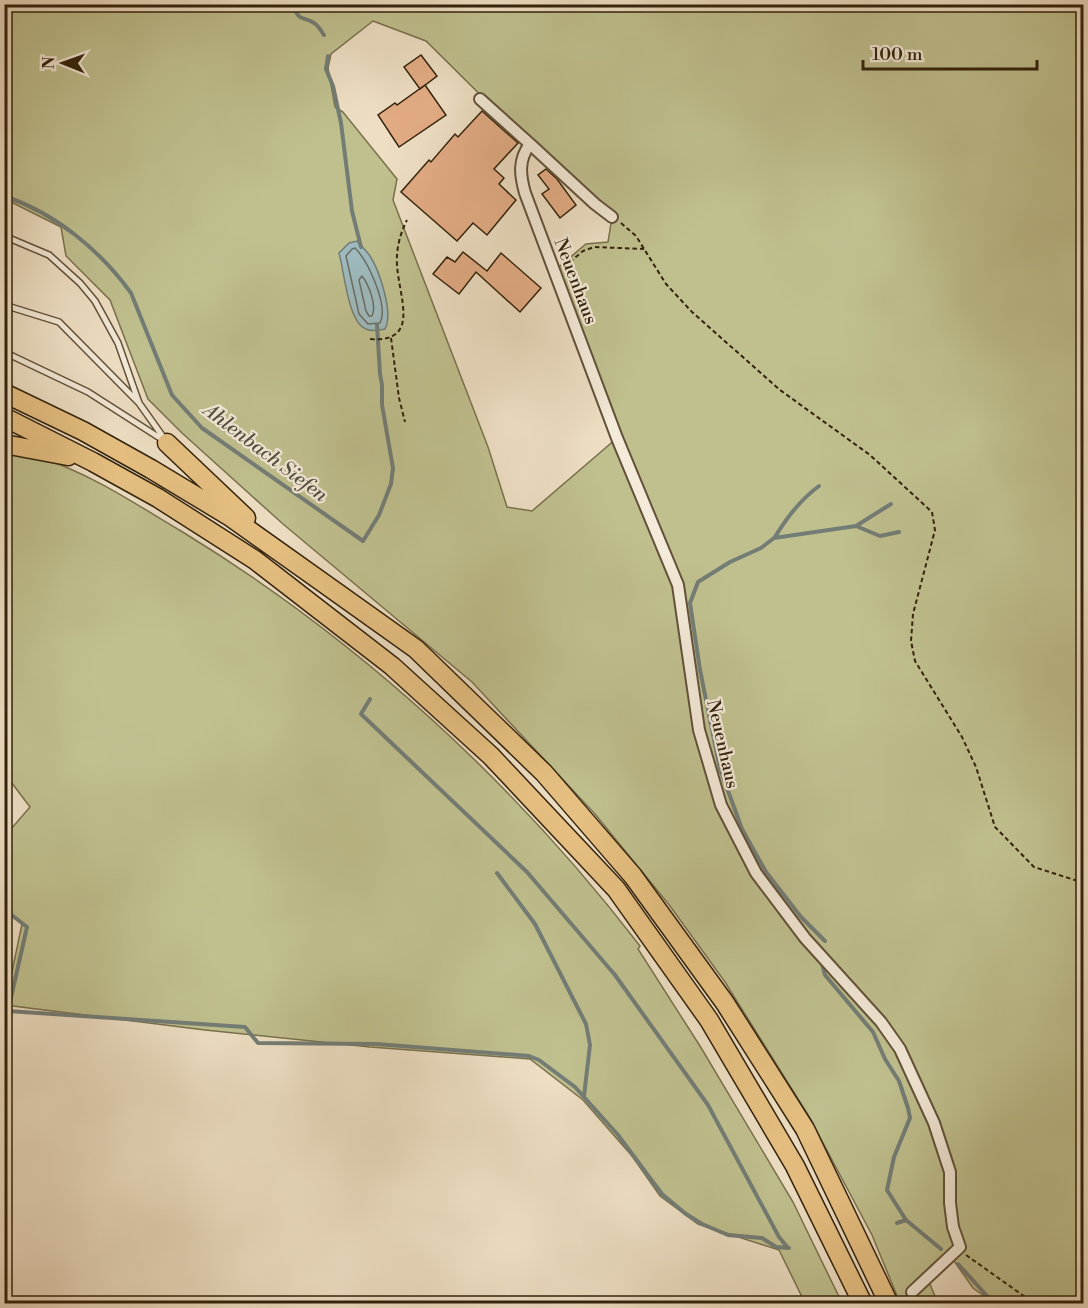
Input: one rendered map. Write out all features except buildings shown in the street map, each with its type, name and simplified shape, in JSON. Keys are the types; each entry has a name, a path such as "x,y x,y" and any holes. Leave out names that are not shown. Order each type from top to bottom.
{"highway":[{"path":"4,393 83,431 151,469 229,516 279,551 416,649 544,773 633,876 725,1004 805,1129 889,1304"},
{"path":"4,417 158,498 255,560 392,666 491,756 616,889 709,1020 795,1166 863,1304"},
{"path":"167,443 279,551"},
{"path":"4,444 46,450 93,462"}],"street":[{"path":"480,99 612,217"},
{"name":"Neuenhaus","path":"530,144 521,160 521,178 617,438 678,585 699,730 721,805 756,873 805,939 881,1022 900,1050 934,1123 950,1172 953,1227 960,1247"},
{"path":"912,1292 960,1247"}],"lane":[{"path":"4,236 49,255 80,283 95,301 118,344 139,403"},
{"path":"4,305 59,322 139,403 167,443"},
{"path":"4,352 88,392 167,443"}],"path":[{"path":"612,217 636,236 666,284 699,319 780,390 870,455 932,512 935,530 913,614 911,641 915,661 962,737 976,767 995,827 1034,867 1083,883"},
{"path":"370,339 391,338 397,334 403,322 397,262 400,236 407,220"},
{"path":"555,274 583,251 594,247 644,249"},
{"path":"391,338 399,398 405,422"},
{"path":"960,1247 966,1256 1035,1304"}],"green space":[{"path":"5,5 1083,5 1083,1303 994,1303 973,1288 954,1261 965,1250 956,1226 947,1171 955,1246 929,1282 938,1303 900,1303 872,1235 808,1115 725,982 670,906 595,814 472,682 283,524 182,433 148,399 110,300 66,256 61,227 5,199","holes":["373,21 426,41 530,144 612,217 608,242 586,244 554,271 617,438 532,511 507,507 488,447 393,200 397,179 343,112 335,107 328,68 331,54"]},
{"path":"5,450 39,457 80,473 181,531 246,573 310,618 371,667 486,771 540,827 640,946 638,949 700,1046 793,1202 842,1303 805,1303 779,1250 698,1224 660,1196 632,1156 583,1100 530,1059 370,1047 205,1030 5,1005 22,924 5,910 5,836 30,807 5,774"}],"water":[{"path":"357,241 370,256 381,281 388,313 385,329 373,331 366,329 360,325 351,307 339,253 349,243"}],"waterway":[{"path":"292,4 299,17 315,24 324,35"},
{"path":"328,56 326,69 333,86 341,123 352,211 361,247"},
{"name":"Ahlenbach Siefen","path":"4,196 23,203 58,223 91,248 119,277 131,293 172,395 202,428 363,541 379,515 391,484 393,468 382,405 377,325"},
{"path":"775,537 794,509 819,486"},
{"path":"856,526 891,504"},
{"path":"825,941 801,917 766,872 742,829 720,769 700,670 690,603 698,582 730,562 761,548 774,538 856,526 880,536 899,532"},
{"path":"370,699 361,714 527,872 615,975 708,1105 779,1237 788,1248"},
{"path":"497,873 535,924 586,1024 590,1045 584,1096"},
{"path":"4,909 27,927 8,1011 245,1027 258,1043 376,1044 529,1056 539,1060 575,1087 618,1135 662,1194 686,1214 728,1235 762,1238 776,1247 789,1248"},
{"path":"822,964 825,975 873,1032 885,1059 899,1081 908,1108 910,1118 894,1157 887,1190 906,1220"},
{"path":"897,1223 906,1220 941,1249"},
{"path":"958,1264 997,1304"}],"tunnel":[{"path":"901,1304 912,1292"}]}
